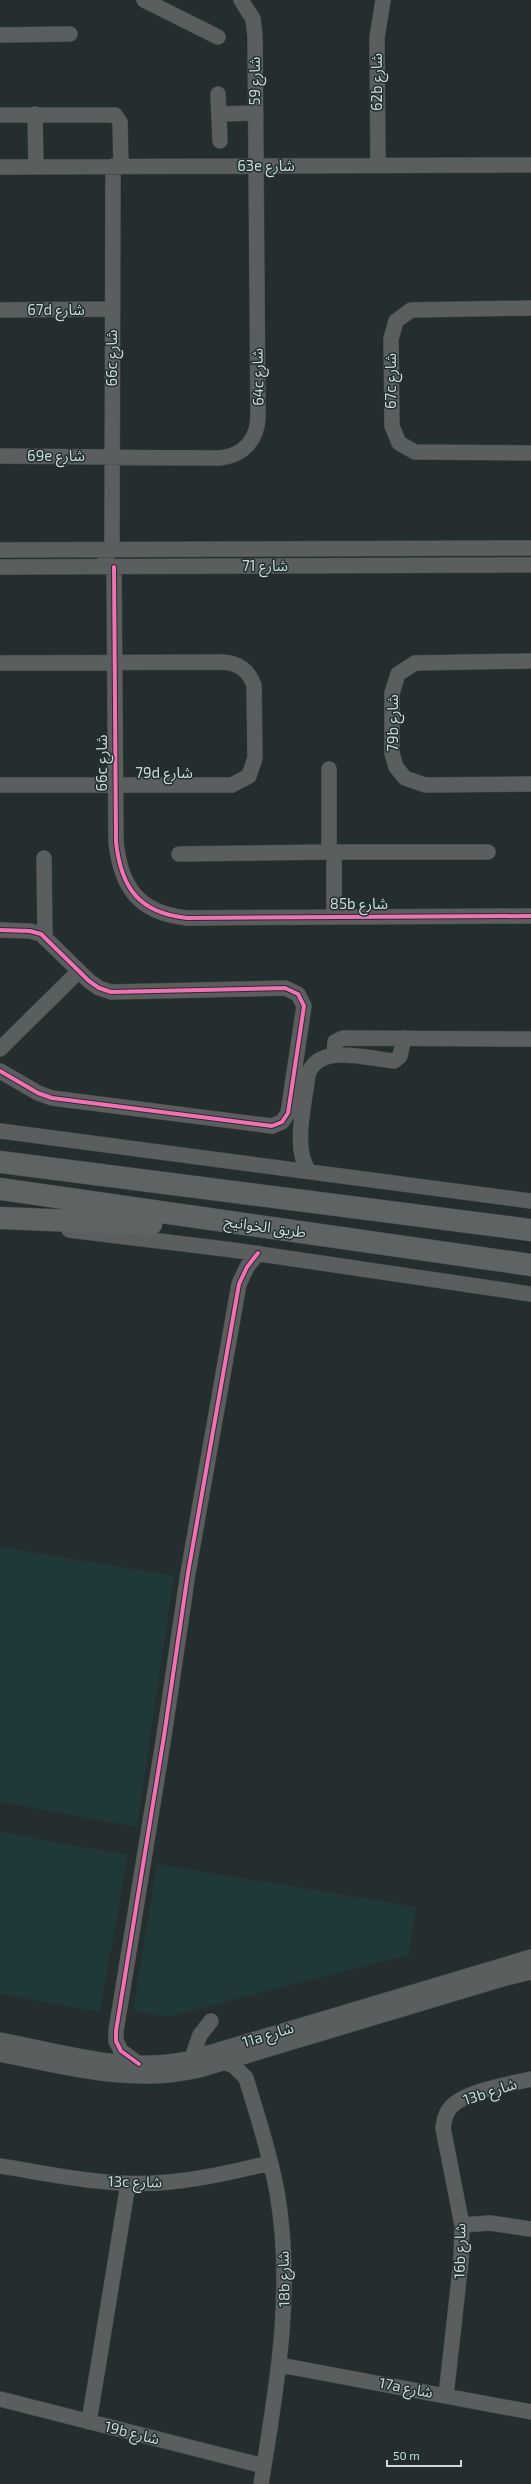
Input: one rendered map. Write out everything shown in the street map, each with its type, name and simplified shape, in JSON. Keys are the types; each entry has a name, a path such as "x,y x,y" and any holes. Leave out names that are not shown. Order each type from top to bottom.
{"highway":[{"name":"طريق الخوانيج","path":"0,1162 531,1230"},
{"name":"طريق الخوانيج","path":"0,1189 531,1265"},
{"path":"0,1218 153,1224 166,1223 184,1216"}],"street":[{"name":"شارع 59","path":"241,0 249,11 255,27 256,166"},
{"name":"62b شارع","path":"378,165 377,38 383,0"},
{"path":"149,1 218,37"},
{"path":"0,35 70,34"},
{"path":"218,94 220,141"},
{"path":"0,115 34,114 36,167"},
{"name":"66c شارع","path":"34,114 115,115 120,122 112,309 112,550"},
{"path":"218,114 256,114"},
{"name":"63e شارع","path":"0,167 531,165"},
{"name":"64c شارع","path":"113,456 228,457 245,449 255,435 258,417 256,166"},
{"name":"67c شارع","path":"531,308 411,310 396,321 392,329 390,369 392,426 395,438 403,447 421,453 531,454"},
{"name":"67d شارع","path":"0,310 112,309"},
{"name":"69e شارع","path":"0,456 113,456"},
{"name":"شارع 71","path":"0,550 531,548"},
{"path":"39,567 38,562 42,558 101,557 112,550"},
{"name":"شارع 71","path":"0,567 531,566"},
{"name":"66c شارع","path":"114,567 114,785 118,859 122,875 130,890 141,902 155,911 171,916 188,918"},
{"name":"79b شارع","path":"531,661 422,662 408,665 398,674 392,686 392,720 393,760 400,773 411,781 425,785 531,784"},
{"name":"79d شارع","path":"0,663 231,662 246,670 251,677 255,694 255,765 244,781 232,785 0,785"},
{"path":"330,770 330,916"},
{"path":"180,854 330,851 488,852"},
{"path":"44,858 44,936"},
{"name":"85b شارع","path":"188,918 531,916"},
{"path":"0,930 34,931 44,936 79,971 99,988 118,992 285,988 294,991 301,997 304,1011 289,1108 285,1118 277,1125 267,1126 59,1099 38,1093 0,1071"},
{"path":"0,1049 79,971"},
{"path":"334,1055 335,1042 340,1038 531,1039"},
{"path":"309,1171 302,1160 300,1146 308,1075 317,1060 334,1055 394,1061 400,1056 404,1038"},
{"path":"0,1131 309,1171 531,1202"},
{"path":"0,1223 258,1253 531,1294"},
{"path":"233,1250 239,1284"},
{"path":"89,2059 105,2050 115,2036 164,1736 188,1572 239,1284 247,1268 258,1253"},
{"name":"11a شارع","path":"0,2040 89,2059 139,2064 165,2063 192,2058 531,1957"},
{"name":"11a شارع","path":"0,2054 112,2076 149,2077 185,2073 502,1979 531,1972"},
{"name":"11a شارع","path":"308,2037 325,2039 342,2037 491,1991 531,1983"},
{"path":"192,2058 200,2035 211,2021"},
{"path":"115,2036 121,2051 129,2059 139,2064"},
{"path":"224,2062 238,2070 246,2078 257,2052"},
{"path":"0,2062 108,2084 138,2087 166,2086 185,2073"},
{"name":"18b شارع","path":"246,2078 270,2163 276,2191 284,2249 285,2307 280,2365 260,2484"},
{"name":"13b شارع","path":"450,2108 473,2095 531,2079"},
{"name":"16b شارع","path":"446,2396 461,2268 462,2225 443,2128 444,2118 450,2108"},
{"name":"13c شارع","path":"0,2166 128,2184 190,2180 270,2163"},
{"path":"88,2422 128,2184"},
{"path":"462,2225 490,2223 531,2229"},
{"name":"17a شارع","path":"280,2365 531,2412"},
{"name":"19b شارع","path":"0,2399 264,2466"}],"shaded area":[{"path":"0,1547 174,1576 137,1827 0,1802"},
{"path":"0,1832 128,1855 100,2012 0,1994"},
{"path":"157,1864 416,1907 409,1955 166,2017 133,2010"}],"cycle path":[{"path":"114,567 116,842 122,873 135,895 145,904 170,915 187,918 531,916"},
{"path":"0,930 30,931 41,934 89,981 99,988 111,992 285,988 298,994 304,1006 288,1113 282,1122 272,1126 52,1098 38,1093 0,1071"},
{"path":"139,2064 121,2051 116,2041 116,2031 164,1736 188,1573 239,1284 247,1267 258,1253"}]}
